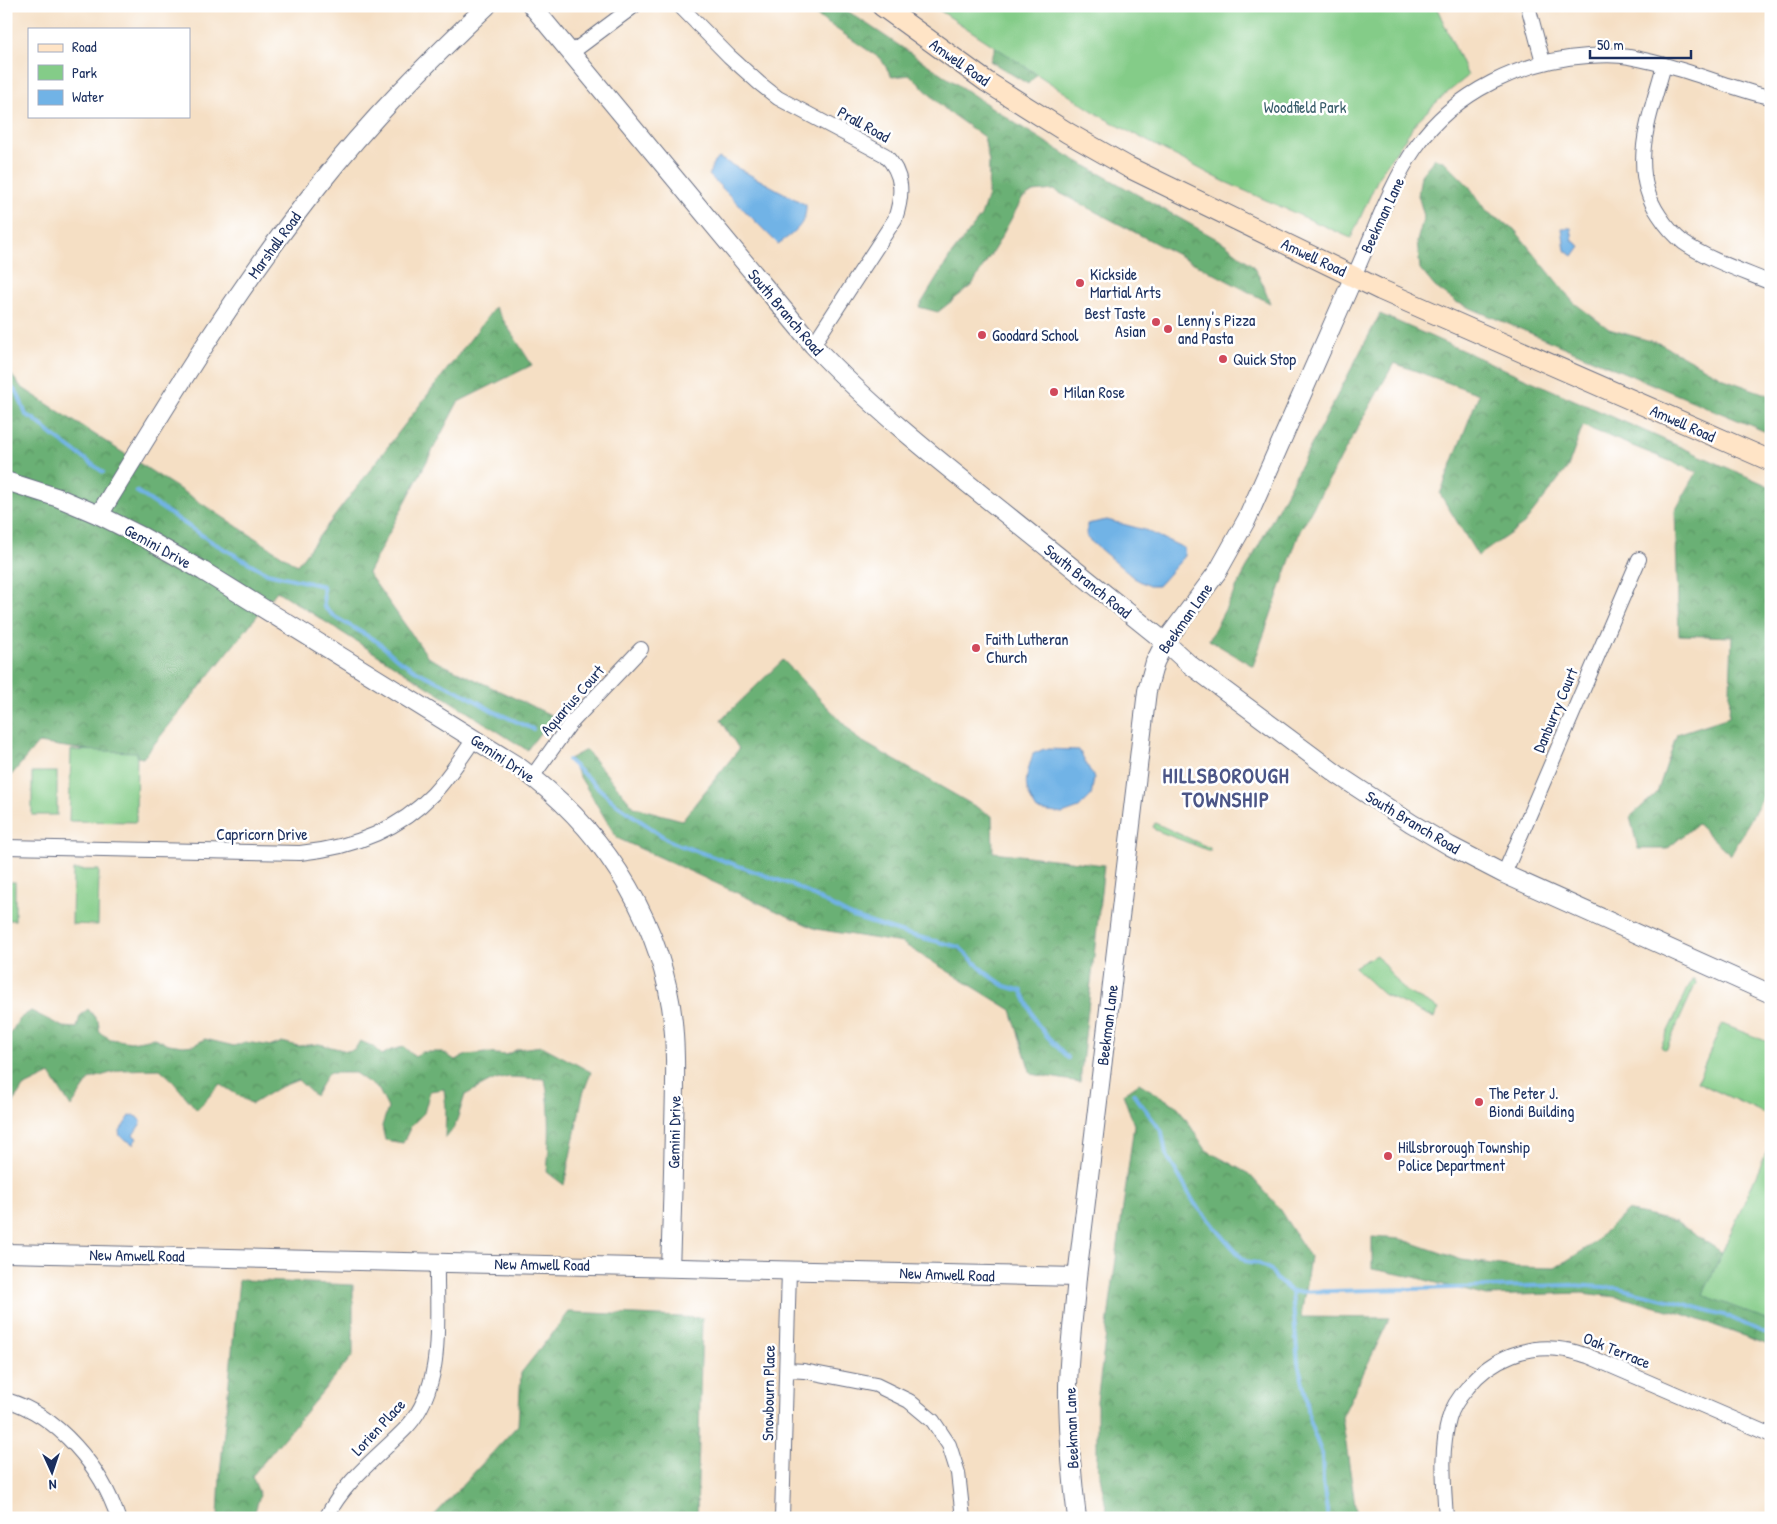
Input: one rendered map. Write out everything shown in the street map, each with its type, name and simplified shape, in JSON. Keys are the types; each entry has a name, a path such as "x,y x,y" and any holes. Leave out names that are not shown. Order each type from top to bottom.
{"main road":[{"name":"Amwell Road","path":"882,6 987,82 1068,134 1137,172 1380,290 1771,461"}],"street":[{"name":"Marshall Road","path":"99,514 164,408 246,284 294,217 353,144 436,54 487,6"},
{"name":"South Branch Road","path":"532,6 813,345 838,372 880,411 972,488 1165,642 1197,670 1373,799 1442,842 1504,874 1771,994"},
{"path":"571,53 634,6"},
{"name":"Prall Road","path":"680,6 729,56 778,98 884,154 897,171 901,200 895,219 813,345"},
{"path":"1528,6 1542,62"},
{"name":"Beekman Lane","path":"1077,1518 1073,1486 1068,1399 1070,1360 1078,1277 1147,691 1155,662 1165,642 1218,571 1247,519 1399,176 1417,146 1430,130 1465,99 1490,84 1512,73 1542,62 1571,57 1627,56 1771,97"},
{"path":"1664,65 1643,145 1642,165 1644,179 1654,209 1672,233 1685,244 1771,283"},
{"name":"Gemini Drive","path":"6,481 59,498 99,514 204,571 532,777 571,812 601,845 614,863 640,908 653,938 671,1008 675,1045 670,1267"},
{"name":"Danburry Court","path":"1504,874 1639,559"},
{"name":"Aquarius Court","path":"532,777 570,724 641,649"},
{"name":"Capricorn Drive","path":"6,847 300,853 338,848 386,829 413,813 448,777 474,739"},
{"name":"New Amwell Road","path":"6,1252 1078,1277"},
{"name":"Lorien Place","path":"326,1518 348,1483 408,1426 428,1393 434,1376 436,1351 437,1262"},
{"name":"Snowbourn Place","path":"782,1518 789,1270"},
{"name":"Oak Terrace","path":"1446,1518 1444,1442 1449,1418 1459,1397 1474,1378 1495,1363 1517,1352 1541,1349 1565,1350 1588,1356 1771,1435"},
{"path":"787,1370 804,1371 876,1384 909,1400 933,1421 949,1446 958,1473 962,1518"},
{"path":"6,1400 40,1415 71,1441 88,1459 100,1477 114,1504 118,1518"}],"green space":[{"path":"802,6 840,6 1015,123 1070,157 1224,243 1252,265 1260,278 1270,303 1054,190 1033,192 1022,199 972,285 938,312 919,307 951,255 981,216 988,195 989,162 984,137 947,111 910,75 892,77 881,59"},
{"name":"Woodfield Park","path":"933,6 1436,6 1468,76 1418,120 1380,174 1351,238 1223,181 1102,117"},
{"path":"1005,24 1051,59 1028,84 990,61"},
{"path":"1435,158 1445,162 1469,186 1486,211 1514,229 1573,302 1609,329 1661,344 1727,380 1771,396 1771,434 1456,302 1435,287 1420,269 1417,241 1424,216 1418,195 1421,175"},
{"path":"495,307 532,365 458,402 368,573 429,658 553,716 527,750 277,591 143,758 38,743 9,778 6,775 6,699 9,692 6,688 6,368 21,387 297,565"},
{"path":"1380,314 1771,487 1771,782 1731,855 1697,824 1667,849 1638,849 1630,817 1657,793 1677,734 1729,717 1732,637 1679,635 1675,511 1697,472 1583,426 1568,467 1524,524 1478,556 1440,494 1479,394 1394,363 1300,531 1253,666 1209,640"},
{"path":"783,660 858,739 992,816 993,852 1104,865 1080,1082 1031,1074 1011,1010 902,943 816,929 617,838 569,759 586,750 634,807 682,820 739,749 721,720"},
{"path":"71,750 137,752 136,822 69,821"},
{"path":"32,772 57,772 57,815 32,815"},
{"path":"1155,823 1210,848 1210,851 1155,830 1153,827"},
{"path":"73,870 99,870 98,925 72,924"},
{"path":"6,882 15,882 15,920 6,920"},
{"path":"1376,955 1405,991 1439,1009 1434,1018 1383,994 1354,967"},
{"path":"1692,980 1695,980 1696,983 1667,1048 1663,1049 1661,1046"},
{"path":"88,1009 98,1021 100,1033 111,1039 131,1042 154,1038 169,1044 183,1046 194,1045 205,1039 234,1046 245,1042 272,1046 282,1042 298,1046 319,1044 347,1051 355,1049 360,1041 372,1046 382,1055 391,1050 404,1047 415,1057 421,1052 442,1052 455,1060 467,1055 486,1053 506,1055 518,1049 542,1046 591,1072 583,1094 564,1185 547,1172 549,1125 545,1079 509,1077 491,1081 465,1095 455,1126 445,1138 446,1108 444,1089 430,1091 424,1113 411,1126 403,1143 385,1140 382,1126 388,1108 379,1090 355,1073 328,1073 315,1096 298,1080 278,1088 252,1104 220,1084 197,1110 160,1069 121,1070 90,1079 71,1107 50,1074 23,1087 9,1110 6,1101 6,1037 8,1038 19,1019 31,1011 63,1027 77,1028 80,1016"},
{"path":"1722,1024 1771,1043 1771,1109 1768,1115 1697,1082"},
{"path":"1139,1083 1178,1107 1206,1150 1249,1174 1276,1204 1310,1257 1301,1317 1390,1318 1342,1417 1357,1518 1108,1518 1097,1460 1097,1401 1134,1125 1123,1094"},
{"path":"1771,1142 1771,1321 1703,1295"},
{"path":"1627,1211 1676,1222 1732,1259 1771,1300 1771,1346 1686,1315 1624,1298 1582,1293 1486,1296 1414,1277 1372,1269 1372,1237 1401,1239 1462,1260 1516,1267 1555,1268 1590,1246"},
{"path":"239,1280 353,1285 353,1355 252,1476 260,1495 253,1518 218,1518 220,1474"},
{"path":"569,1312 702,1318 697,1518 432,1518 518,1425 521,1373"}],"water":[{"path":"719,158 806,205 804,218 798,228 778,244 709,175 713,163"},
{"path":"1562,228 1571,228 1573,241 1580,246 1573,256 1565,250"},
{"path":"1107,520 1145,530 1184,548 1185,556 1158,586 1149,586 1134,578 1087,538 1087,524"},
{"path":"1044,749 1079,750 1094,778 1091,796 1079,808 1062,814 1037,810 1032,802 1026,783 1028,770 1033,754"},
{"path":"134,1115 140,1119 141,1123 133,1135 137,1138 133,1144 120,1136 119,1132 130,1116"}],"waterway":[{"path":"6,382 18,394 26,415 34,419 103,472"},
{"path":"136,491 212,542 267,573 323,586 324,607 335,617 378,642 397,659 420,673 464,694 493,711 533,729"},
{"path":"568,760 616,804 671,842 795,886 853,917 903,933 959,947 986,973 1005,986 1022,991 1036,1022 1068,1058"},
{"path":"1133,1093 1162,1132 1166,1154 1195,1204 1245,1261 1257,1263 1271,1270 1277,1280 1292,1292 1572,1285 1618,1288 1727,1316 1771,1336"},
{"path":"1292,1292 1298,1363 1306,1395 1310,1423 1322,1454 1323,1482 1328,1518"}],"place":[{"name":"Kickside Martial Arts","path":"1080,283"},
{"name":"Best Taste Asian","path":"1156,322"},
{"name":"Lenny's Pizza and Pasta","path":"1168,329"},
{"name":"Goodard School","path":"982,335"},
{"name":"Quick Stop","path":"1223,359"},
{"name":"Milan Rose","path":"1054,392"},
{"name":"Faith Lutheran Church","path":"976,648"},
{"name":"The Peter J. Biondi Building","path":"1479,1102"},
{"name":"Hillsbrorough Township Police Department","path":"1388,1156"}],"district":[{"name":"HILLSBOROUGH TOWNSHIP","path":"1226,787"}]}
